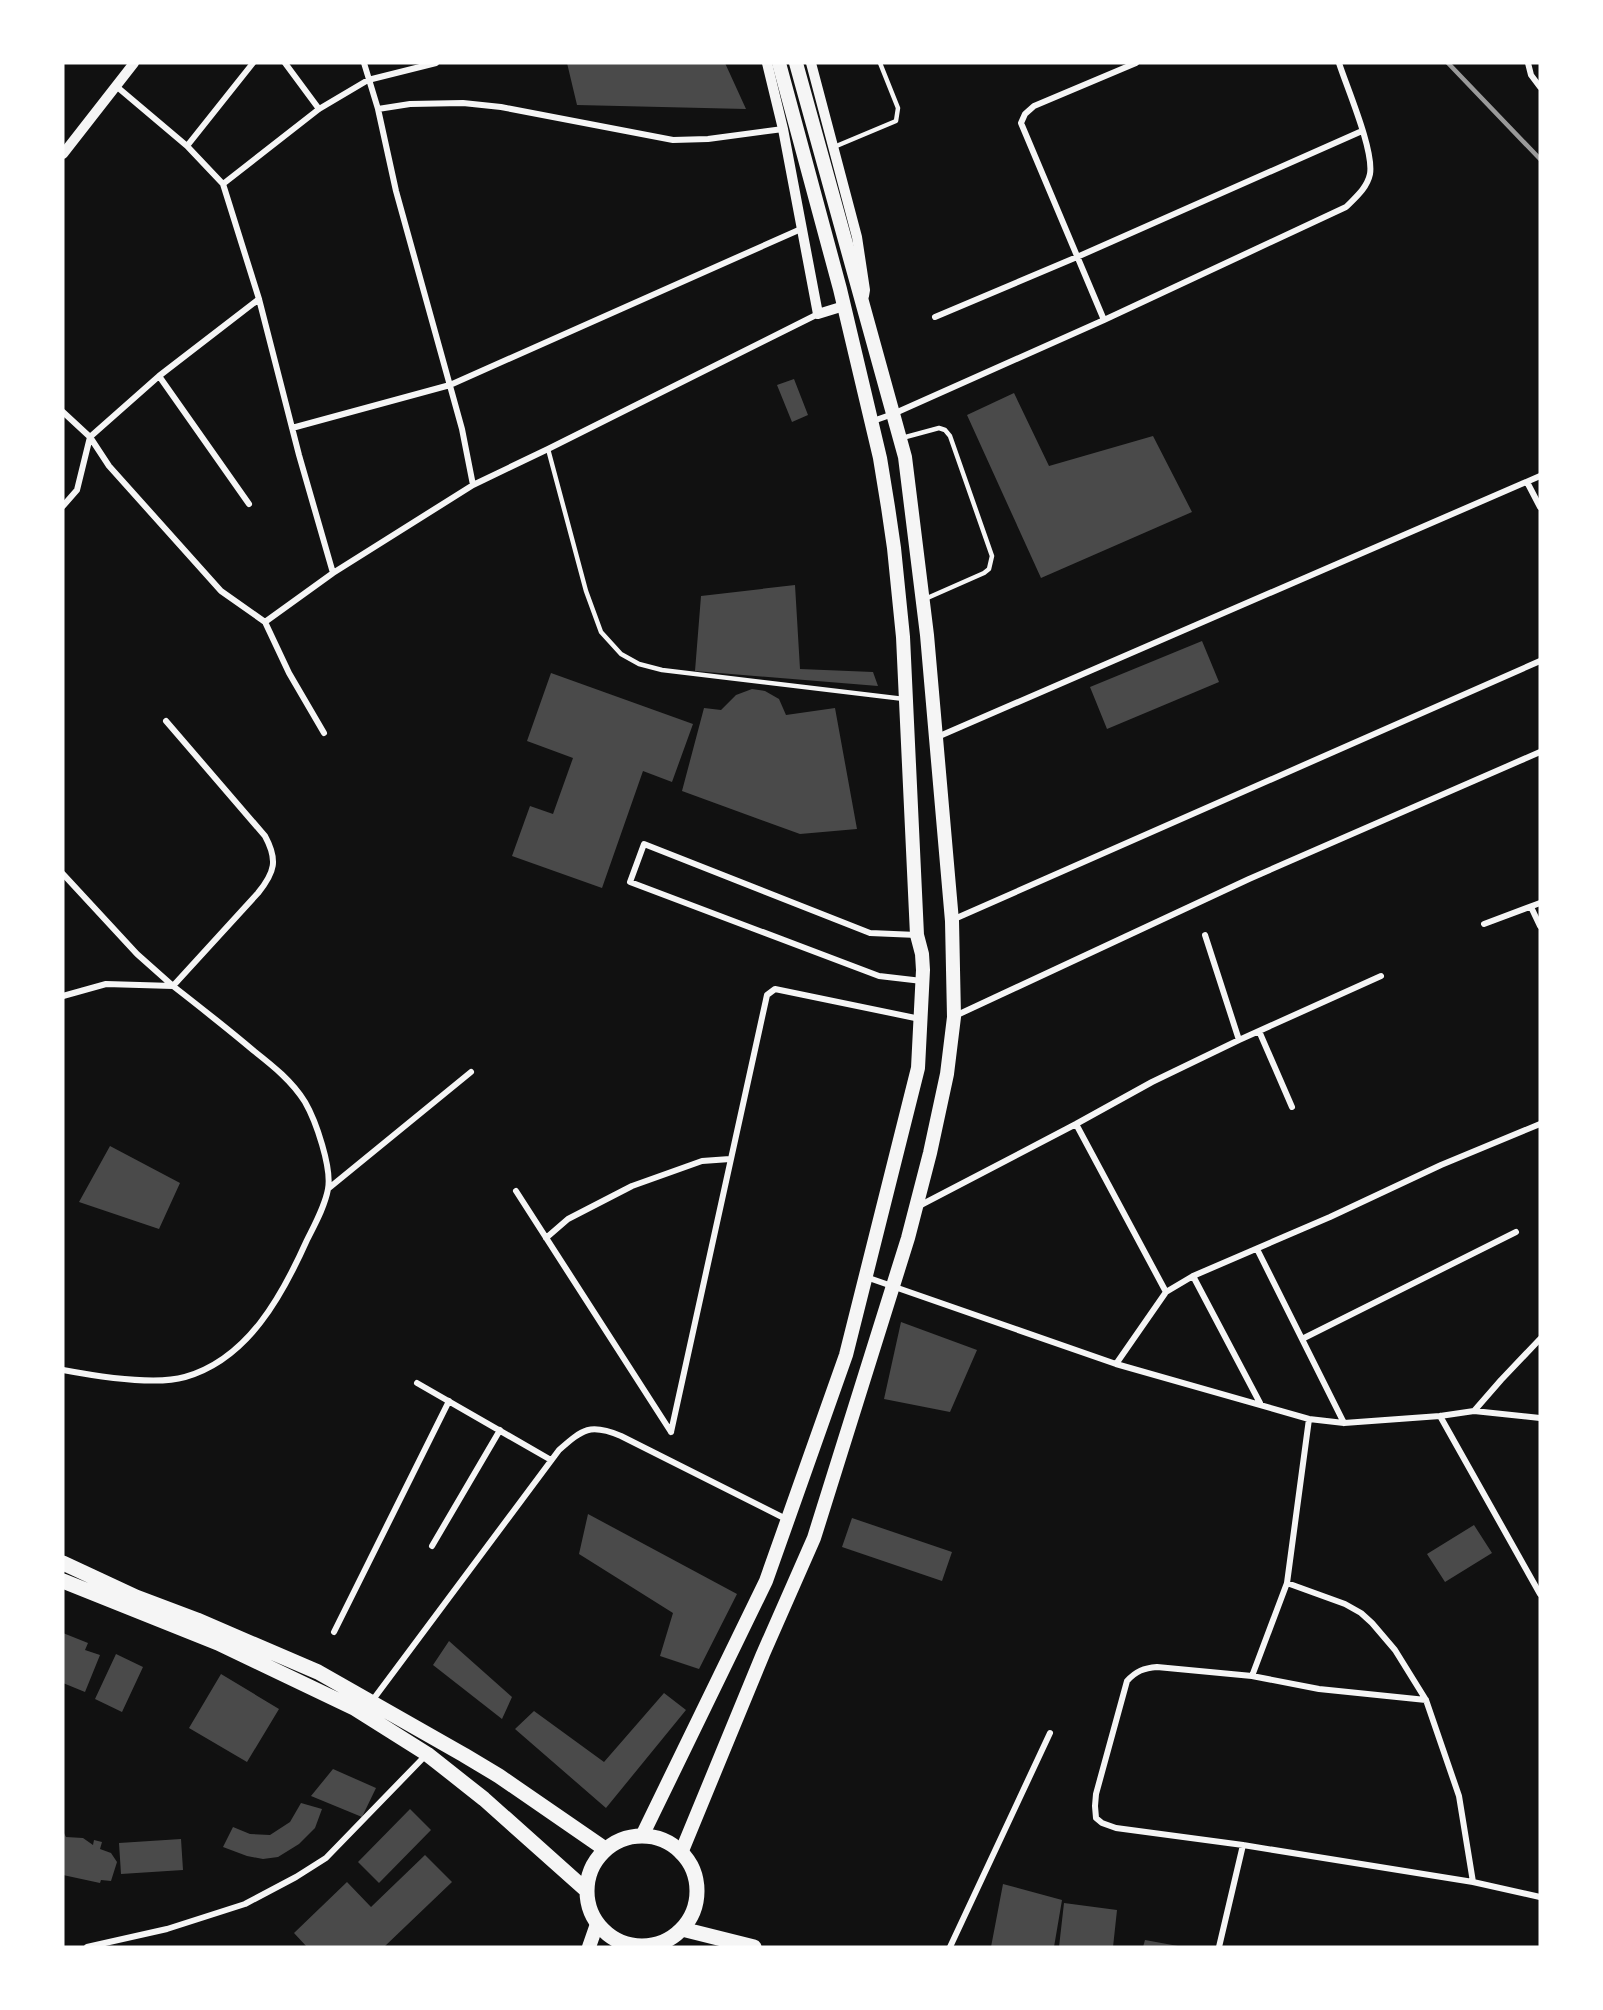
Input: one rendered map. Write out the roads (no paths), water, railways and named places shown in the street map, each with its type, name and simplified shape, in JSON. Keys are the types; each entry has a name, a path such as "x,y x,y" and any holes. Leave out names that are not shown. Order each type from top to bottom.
{"highway":[{"path":"63,1563 136,1597 318,1672 372,1701 490,1771 605,1850"},
{"path":"63,1581 218,1643 339,1701 390,1730 427,1754 484,1799 586,1890"},
{"path":"642,1836 656,1838 670,1844 681,1853 694,1873 697,1895 693,1911 682,1929 658,1946 631,1946 606,1934 597,1924 589,1908 586,1890 592,1868 605,1850 622,1840 642,1836"},
{"path":"682,1929 754,1947"}],"main road":[{"path":"642,1836 756,1602 789,1520 846,1355 918,1068 923,981 922,954 918,935 907,699 894,548 872,421 840,289 779,63"},
{"path":"681,1853 763,1654 814,1538 916,1208 947,1074 954,1017 952,921 923,600 905,457 796,63"},
{"path":"589,1947 597,1924"}],"street":[{"path":"63,154 134,63"},
{"path":"187,146 253,63"},
{"path":"285,63 319,109"},
{"path":"364,63 378,109 396,191 462,429 472,485"},
{"path":"223,184 319,109 368,80 436,63"},
{"path":"767,63 783,129 818,314"},
{"path":"812,63 857,237 865,290 863,306"},
{"path":"1104,320 1022,123 1025,114 1034,106 1136,63"},
{"path":"872,421 893,414 1104,320 1346,207 1363,190 1370,174 1370,151 1339,63"},
{"path":"1528,63 1531,75 1540,87"},
{"path":"116,86 187,146 223,184 259,298 292,428 333,573"},
{"path":"378,109 410,104 463,103 501,107 673,140 708,139 783,129"},
{"path":"935,317 1362,131"},
{"path":"292,428 450,385 801,230"},
{"path":"63,507 77,490 90,437 159,376 259,298"},
{"path":"264,622 333,573 472,485 818,314 844,306"},
{"path":"159,376 249,504"},
{"path":"63,412 90,437 110,466 221,591 264,622 289,673 324,733"},
{"path":"935,738 1540,476"},
{"path":"1527,482 1540,507"},
{"path":"952,921 1540,661"},
{"path":"63,996 106,984 173,986 269,879 273,863 272,849 265,836 166,721"},
{"path":"954,1017 1249,879 1540,752"},
{"path":"918,935 870,933 644,844 630,882 879,976 923,981"},
{"path":"63,874 138,954 173,986 284,1076 305,1102 321,1137 329,1188"},
{"path":"1484,924 1540,903"},
{"path":"1532,907 1540,926"},
{"path":"1205,935 1239,1040"},
{"path":"916,1208 1152,1082 1259,1030 1381,976"},
{"path":"516,1191 671,1432 767,995 776,989 921,1020"},
{"path":"1259,1030 1292,1107"},
{"path":"63,1370 152,1382 183,1378 209,1368 248,1338 272,1308 298,1259 329,1188 471,1072"},
{"path":"1076,1124 1166,1292"},
{"path":"1116,1364 1166,1292 1193,1276 1440,1165 1540,1124"},
{"path":"546,1238 568,1219 632,1186 702,1161 730,1159"},
{"path":"1302,1339 1516,1232"},
{"path":"1257,1249 1344,1423"},
{"path":"1193,1276 1260,1403"},
{"path":"866,1277 1116,1364 1260,1403 1309,1419 1344,1423 1440,1416 1474,1411 1540,1418"},
{"path":"1474,1411 1540,1339"},
{"path":"417,1383 551,1460"},
{"path":"334,1632 449,1401"},
{"path":"1440,1416 1540,1594"},
{"path":"1252,1676 1287,1582 1309,1419"},
{"path":"372,1701 551,1460 575,1436 588,1429 603,1428 789,1520"},
{"path":"432,1546 500,1431"},
{"path":"1287,1582 1345,1604 1361,1613 1395,1650 1426,1700 1459,1796 1473,1882"},
{"path":"1426,1700 1319,1689 1252,1676 1157,1667 1145,1668 1134,1674 1127,1682 1096,1794 1096,1818 1116,1828 1244,1845 1473,1882 1540,1897"},
{"path":"950,1947 1050,1733"},
{"path":"87,1947 167,1929 245,1904 296,1877 326,1858 427,1754"},
{"path":"1219,1947 1244,1845"}],"lane":[{"path":"833,147 896,121 898,108 880,63"},
{"path":"900,439 932,428 945,430 950,436 992,556 989,569 984,573 923,600"},
{"path":"548,449 586,591 601,632 621,654 639,664 662,670 907,699"}],"railway":[{"path":"1448,63 1540,159"}]}
